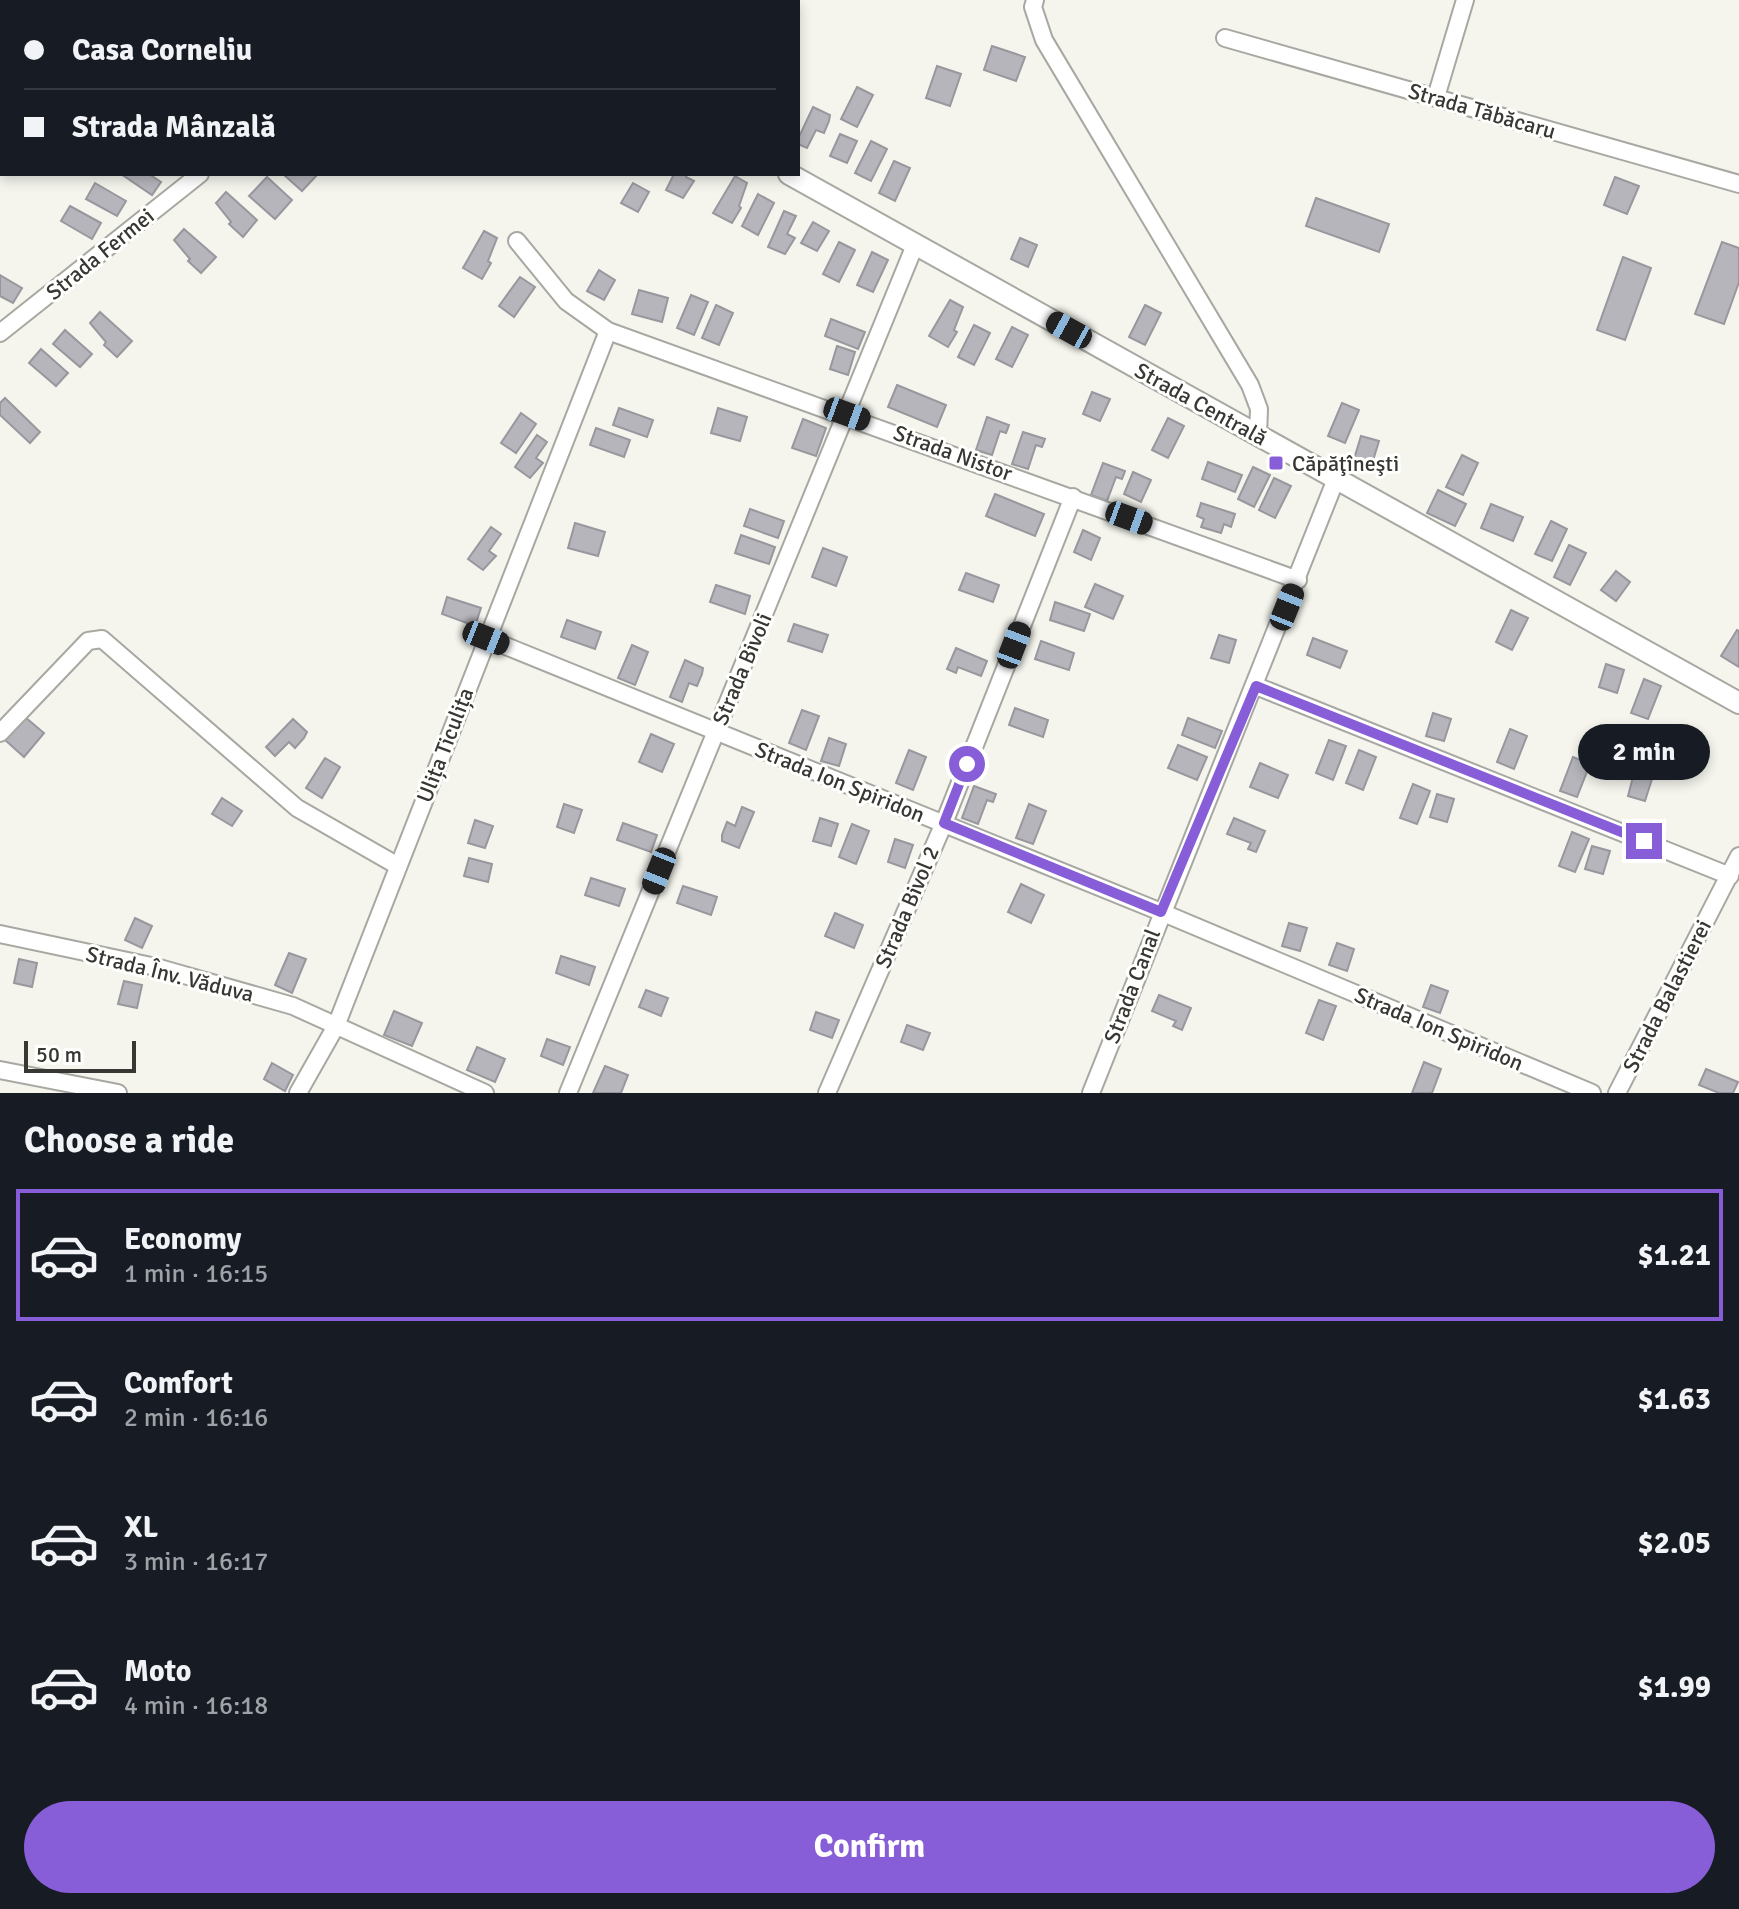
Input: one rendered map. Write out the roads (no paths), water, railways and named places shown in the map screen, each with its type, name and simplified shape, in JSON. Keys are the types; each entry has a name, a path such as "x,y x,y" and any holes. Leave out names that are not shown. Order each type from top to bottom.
{"main road":[{"name":"Strada Centrală","path":"793,176 1739,703"}],"street":[{"path":"1035,0 1033,7 1044,40 1250,385 1259,409 1258,435"},
{"path":"1436,97 1465,0"},
{"name":"Strada Tăbăcaru","path":"1225,38 1739,184"},
{"name":"Strada Fermei","path":"0,333 197,176"},
{"name":"Strada Nistor","path":"517,241 566,301 608,331 847,414 1298,580"},
{"name":"Strada Bivoli","path":"568,1093 915,245"},
{"name":"Ulița Ticulița","path":"298,1093 336,1026 608,331"},
{"name":"Strada Canal","path":"1091,1093 1161,912 1256,686 1336,479"},
{"name":"Strada Bivol 2","path":"827,1093 944,823 1073,497"},
{"name":"Strada Ion Spiridon","path":"486,638 1161,912 1592,1093"},
{"path":"0,733 88,641 102,639 297,808 398,866"},
{"path":"1256,686 1730,876"},
{"name":"Strada Balastierei","path":"1617,1093 1739,856"},
{"name":"Strada Înv. Văduva","path":"0,934 156,967 293,1006 485,1093"},
{"path":"0,1070 118,1093"}],"place":[{"name":"Căpăţîneşti","path":"1276,463"}]}
